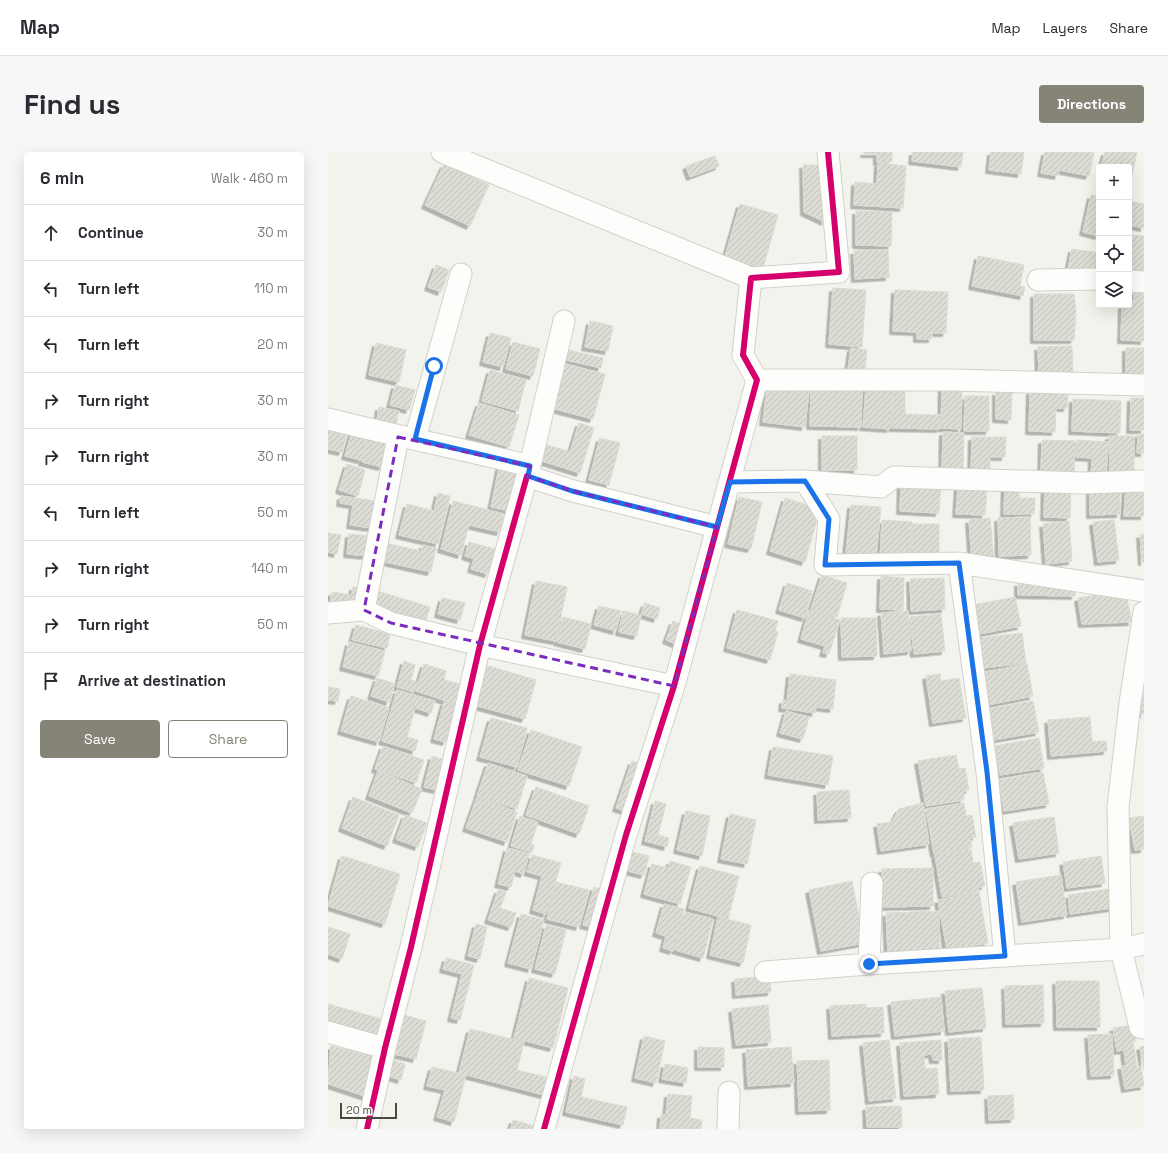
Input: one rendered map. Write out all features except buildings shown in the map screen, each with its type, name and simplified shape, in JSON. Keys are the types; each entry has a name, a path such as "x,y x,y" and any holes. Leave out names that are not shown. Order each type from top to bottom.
{"street":[{"path":"442,152 751,278 839,272 828,152"},
{"path":"364,610 406,438 461,274"},
{"path":"544,1129 626,835 674,686 757,380 743,356 751,278"},
{"path":"1038,280 1096,279"},
{"path":"1132,281 1144,282"},
{"path":"367,1129 385,1048 411,947 480,645 529,471 564,321"},
{"path":"757,380 952,380 1144,385"},
{"path":"328,419 529,471 572,491 717,527"},
{"path":"730,482 805,481 881,487 894,477 1083,483 1144,481"},
{"path":"805,481 829,519 825,565 959,563 1144,591"},
{"path":"959,563 987,772 1005,956"},
{"path":"328,613 364,610 392,624 480,645 674,686"},
{"path":"1144,612 1130,703 1118,807 1121,949 1140,1027 1144,1028"},
{"path":"869,964 872,883"},
{"path":"765,972 869,964 1121,949 1144,944"},
{"path":"328,1032 385,1048"},
{"path":"728,1129 729,1092"}],"highlighted area":[{"path":"398,437 530,466 527,476 573,491 717,527 674,686 391,623 364,610"}],"cycle path":[{"path":"544,1129 626,835 674,686 757,380 743,355 751,278 839,272 828,152"},
{"path":"367,1129 385,1048 411,947 480,645 527,476"}],"route":[{"path":"434,366 415,439 530,466 528,476 572,491 717,527 730,482 805,481 829,519 825,565 959,563 987,772 1005,956 869,964"}]}
